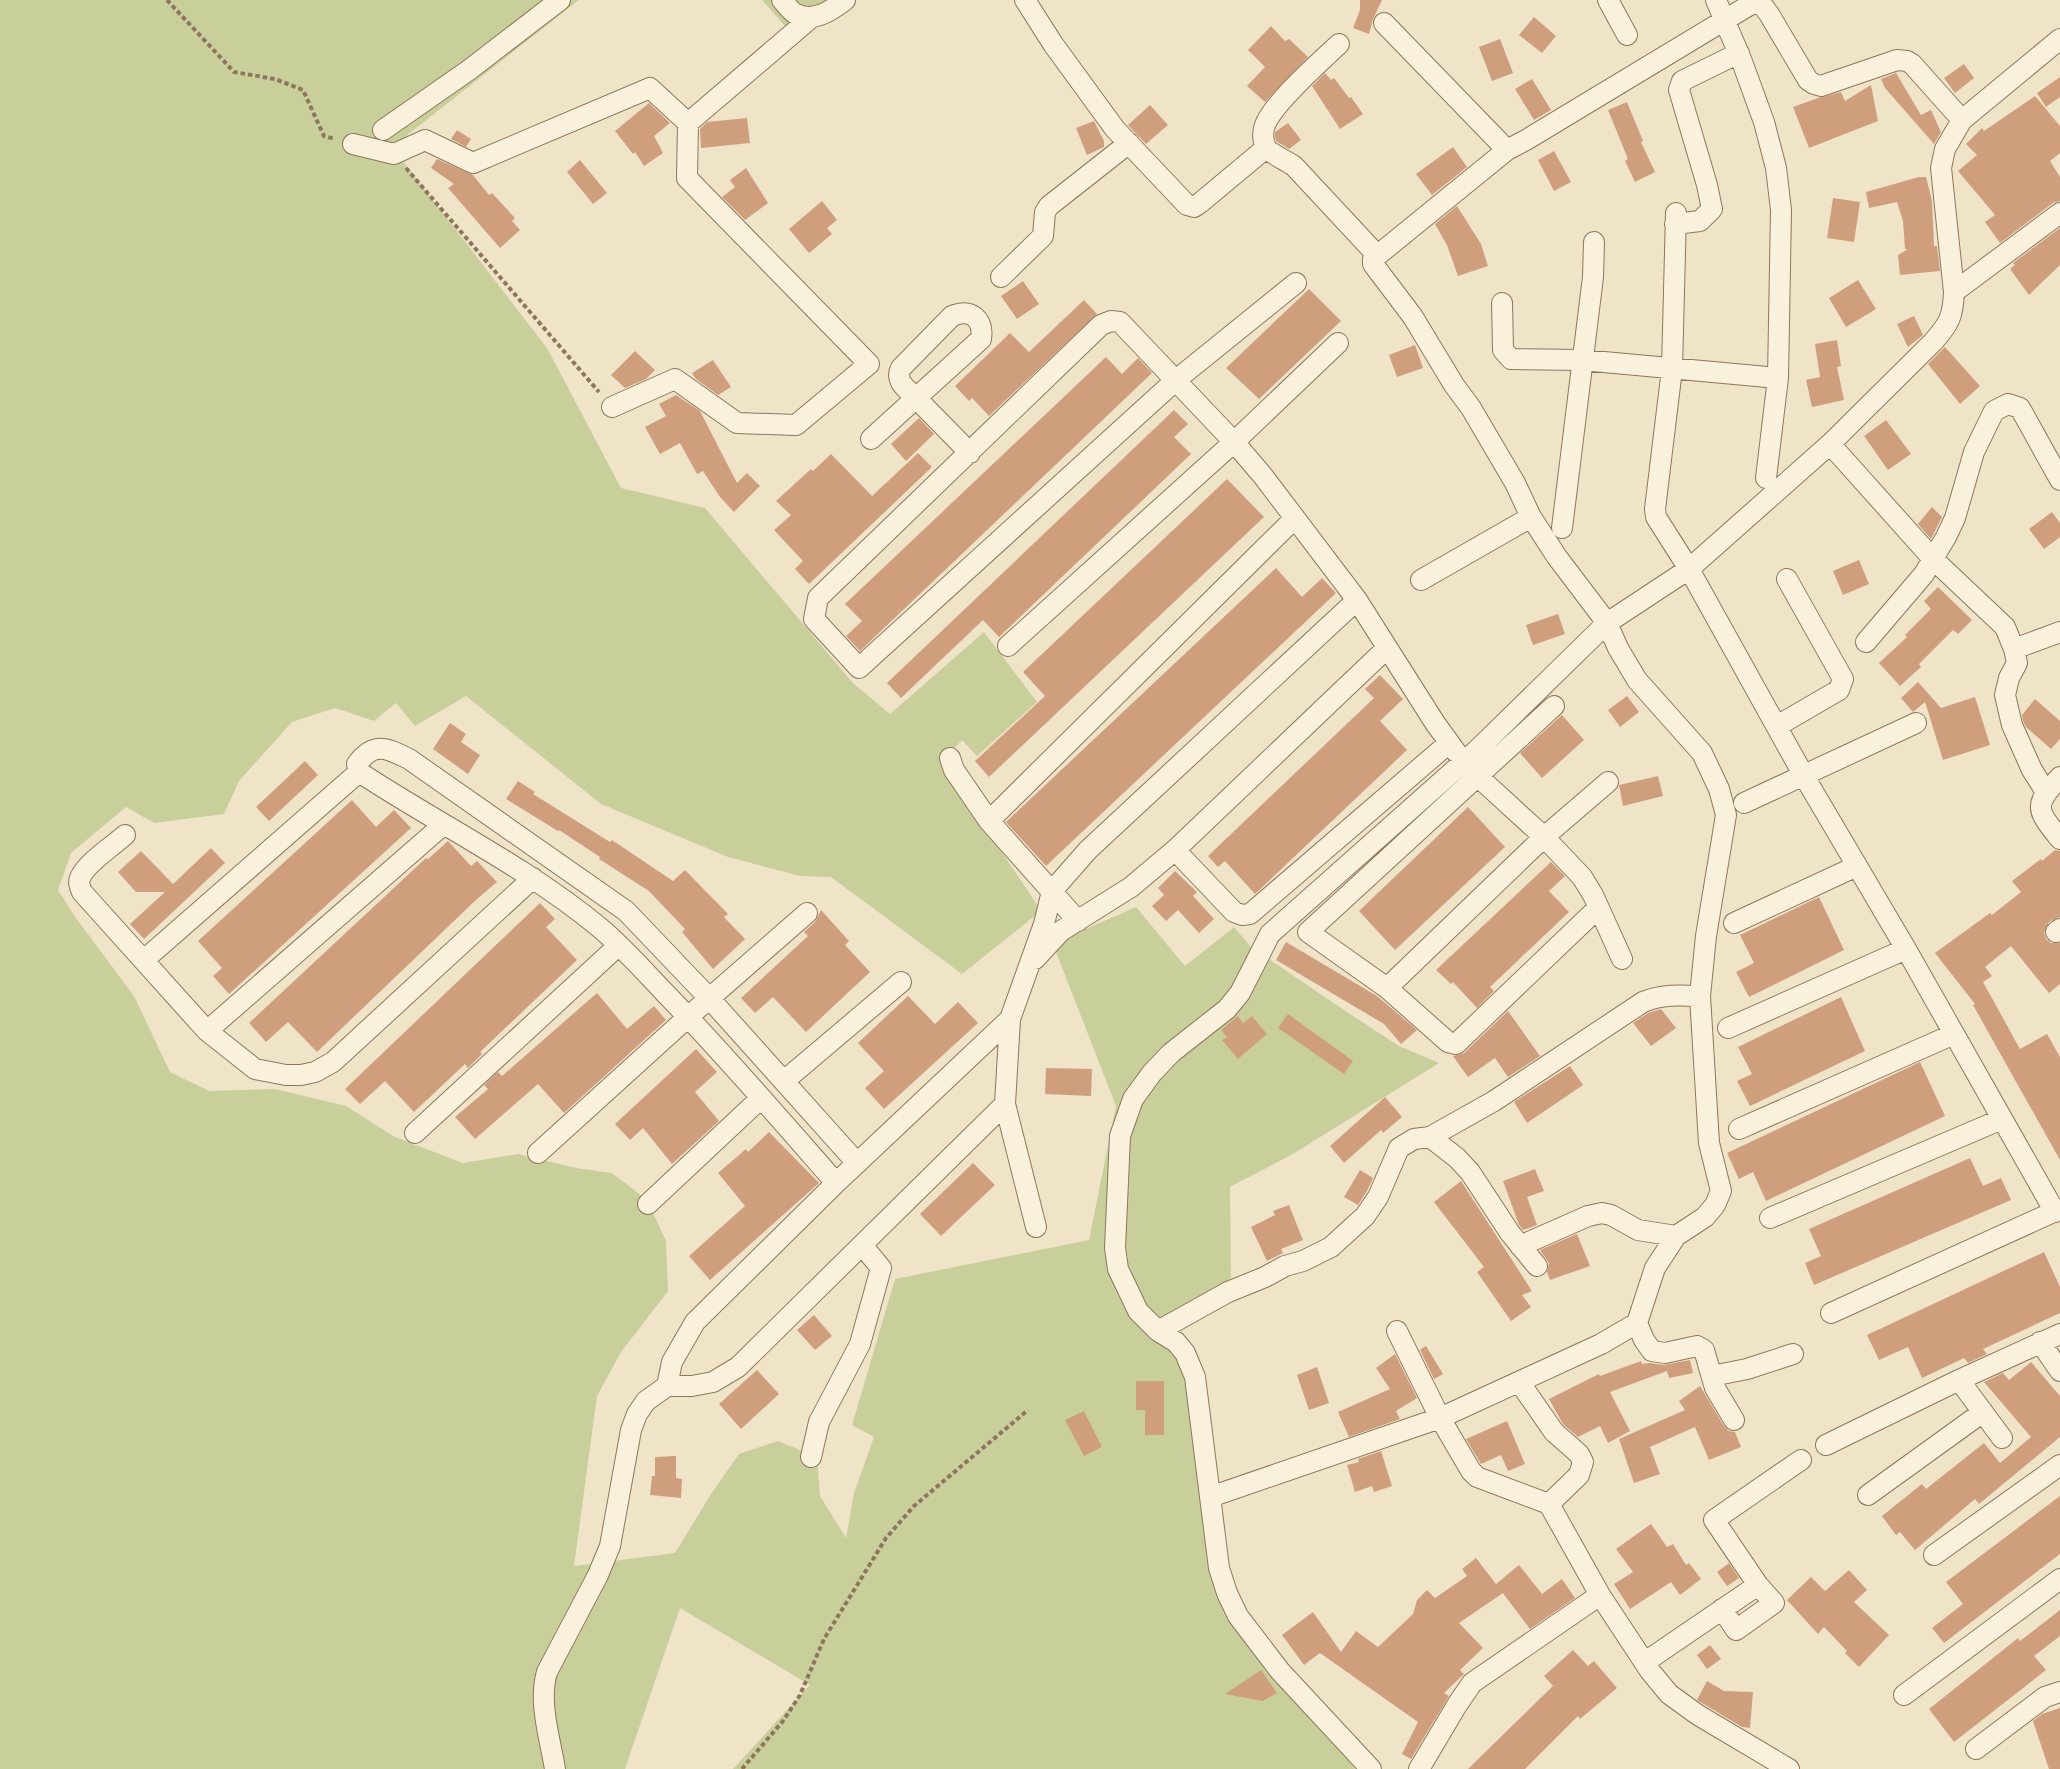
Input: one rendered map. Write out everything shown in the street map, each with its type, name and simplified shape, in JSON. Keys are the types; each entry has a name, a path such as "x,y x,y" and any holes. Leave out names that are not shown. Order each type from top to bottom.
{"street":[{"path":"383,130 469,70 560,0"},
{"path":"782,0 796,14 812,17 827,14 845,0"},
{"path":"1024,0 1115,129 1187,205 1194,207 1266,148"},
{"path":"1608,0 1627,35"},
{"path":"1716,0 1739,53 1764,122 1776,168 1780,210 1779,378 1766,478"},
{"path":"1734,1420 1715,1388 1704,1350 1698,1346 1665,1353 1652,1351 1644,1340 1637,1323 1655,1268 1676,1236 1705,1217 1715,1205 1721,1191 1708,1143 1700,996 1706,936 1726,815 1719,789 1702,753 1637,680 1618,648 1607,623 1557,558 1531,517 1515,483 1472,408 1454,385 1413,317 1373,264 1373,259 1376,254 1507,150 1753,3 1763,6 1808,80 1814,84 1821,86 1897,60 1907,61 1962,120"},
{"path":"688,123 812,17"},
{"path":"1384,23 1507,150"},
{"path":"1371,1769 1280,1671 1238,1616 1227,1593 1219,1568 1195,1377 1185,1353 1176,1342 1158,1331 1138,1311 1119,1269 1115,1248 1120,1136 1133,1099 1171,1053 1227,1008 1240,993 1270,934 1476,751 1607,623 1689,569 1830,444 1933,342 1948,324 1953,310 1954,292 1941,168 1945,149 1962,120 2060,39"},
{"path":"1339,44 1312,69 1272,113 1265,125 1263,135 1266,148 1271,154 1278,155 1294,165 1376,254"},
{"path":"1739,53 1682,81 1679,90 1712,209 1700,221 1676,219 1672,369 1655,509 1656,517 1689,569 1804,776 1906,949 2002,1119 2058,1210 1831,1313"},
{"path":"353,144 394,154 425,140 473,163 650,88 688,123 687,178 869,364 796,425 737,423 675,380 612,407"},
{"path":"1001,277 1043,236 1045,212 1049,206 1129,143"},
{"path":"1954,292 2060,213"},
{"path":"1562,528 1593,277 1594,242"},
{"path":"1175,850 1234,912 1242,915 1250,914 1452,748 1357,600 1294,518 1234,442 1176,380 1120,322 1111,321 1101,325 818,598 814,619 859,668 1176,380 1296,283"},
{"path":"1502,303 1503,350 1511,358 1582,360 1779,378"},
{"path":"871,439 916,398 981,339 982,330 975,317 962,312 952,316 897,374 898,379 916,398 970,453"},
{"path":"1008,646 1234,442 1338,343"},
{"path":"1866,642 1933,559 1955,518 1974,452 1994,411 2008,404 2020,408 2060,480"},
{"path":"1830,444 1933,559 2005,627 2017,663 2009,678 2005,695 2012,725 2032,770 2046,792"},
{"path":"1421,580 1531,517"},
{"path":"989,821 1294,518"},
{"path":"1777,726 1839,690 1843,679 1787,579"},
{"path":"1036,1227 1005,1104 1010,1018 1044,924 1052,891 1088,850 1357,600"},
{"path":"2014,649 2060,632"},
{"path":"1029,965 1060,931 1131,887 1175,850 1387,648"},
{"path":"1554,706 1475,774 1308,932 1387,988 1448,1042 1456,1044 1598,908"},
{"path":"1744,802 1916,723"},
{"path":"836,1183 688,1017 598,926 533,878 359,772 357,764 363,756 372,749 390,749 409,759 619,904 710,999 857,1163"},
{"path":"950,758 954,770 989,821 1078,921"},
{"path":"144,960 359,772"},
{"path":"1475,774 1544,837 1582,878 1622,959"},
{"path":"2060,777 2041,800 2044,819 2060,839"},
{"path":"1387,988 1544,837 1608,782"},
{"path":"207,1031 443,825"},
{"path":"125,835 88,866 79,879 82,892 207,1031 255,1069 286,1075 315,1072 333,1062 533,878"},
{"path":"1734,923 1857,866"},
{"path":"538,1153 807,913"},
{"path":"415,1133 619,945"},
{"path":"1728,1028 1906,949"},
{"path":"784,1081 901,982"},
{"path":"1158,1331 1228,1292 1285,1266 1303,1261 1330,1247 1365,1216 1378,1197 1399,1148 1414,1139 1430,1137 1494,1101 1643,1002 1671,994 1700,996"},
{"path":"667,1386 672,1362 694,1322 1010,1018"},
{"path":"1739,1130 1954,1034"},
{"path":"648,1204 761,1098"},
{"path":"555,1769 543,1696 545,1678 598,1575 610,1546 631,1430 637,1414 646,1401 667,1386 692,1386 713,1382 738,1367 1005,1104"},
{"path":"1770,1218 2002,1119"},
{"path":"1430,1137 1457,1158 1470,1172 1520,1246 1538,1266"},
{"path":"1520,1246 1588,1216 1602,1213 1611,1215 1638,1230 1676,1236"},
{"path":"811,1457 819,1422 860,1344 881,1268 862,1245"},
{"path":"1210,1497 1440,1418 1601,1344 1637,1323"},
{"path":"1397,1331 1440,1418 1471,1471 1477,1477 1549,1504 1600,1595 1669,1694 1698,1715 1790,1769"},
{"path":"1826,1445 2060,1334"},
{"path":"2040,1342 2060,1371"},
{"path":"1712,1376 1747,1370 1793,1354"},
{"path":"1959,1380 2002,1438"},
{"path":"1520,1383 1554,1432 1579,1454 1583,1462 1579,1475 1549,1504"},
{"path":"1868,1495 1983,1412"},
{"path":"1645,1662 1758,1585 1714,1520 1801,1460"},
{"path":"1934,1555 2060,1465"},
{"path":"1904,1695 2060,1579"},
{"path":"1419,1769 1456,1705 1472,1683 1600,1595"},
{"path":"1976,1749 2045,1697 2060,1692"}],"path":[{"path":"167,0 234,72 275,79 303,90 324,136 353,144"},
{"path":"394,154 612,407"},
{"path":"742,1769 783,1721 800,1695 824,1639 886,1538 914,1506 1028,1410"}],"green space":[{"path":"0,0 579,0 392,147 547,348 621,488 705,508 853,683 890,714 984,632 1037,702 977,756 962,740 942,762 1041,911 962,974 831,877 800,876 728,857 601,804 466,696 415,726 396,703 374,721 335,708 292,722 239,781 224,814 154,823 126,807 71,853 58,890 134,996 170,1072 209,1091 275,1089 346,1106 395,1137 463,1163 518,1154 576,1168 612,1173 647,1200 666,1241 668,1291 621,1352 597,1396 574,1566 675,1553 739,1454 778,1441 817,1457 820,1496 846,1538 854,1493 874,1437 852,1425 895,1279 1089,1240 1116,1106 1056,952 1072,935 1136,907 1185,966 1234,927 1250,946 1341,1008 1399,1046 1439,1063 1293,1154 1230,1187 1231,1278 1173,1318 1206,1391 1231,1592 1272,1654 1355,1769 733,1769 810,1685 680,1608 625,1769 0,1769"},
{"path":"762,0 836,0 794,36"}],"building":[{"path":"1360,0 1382,0 1369,34 1353,28 1360,10"},
{"path":"1534,17 1556,36 1542,53 1519,35"},
{"path":"1271,26 1285,41 1289,39 1308,57 1265,102 1247,86 1265,67 1248,50"},
{"path":"1500,39 1513,73 1492,81 1479,47"},
{"path":"1964,64 1974,78 1955,93 1944,78"},
{"path":"1325,73 1331,80 1334,78 1363,114 1340,129 1312,86"},
{"path":"1896,73 1921,115 1931,110 1941,132 1934,144 1885,88 1881,79"},
{"path":"2060,77 2060,97 2046,107 2037,93"},
{"path":"1532,79 1551,110 1534,120 1515,89"},
{"path":"1871,85 1878,121 1809,148 1793,107 1841,92 1845,101"},
{"path":"2035,96 2060,126 2060,153 2050,161 2060,177 2060,201 2053,203 2000,243 1985,222 1995,215 1958,171 1977,155 1966,144 1982,128 1984,131"},
{"path":"1627,102 1643,141 1641,142 1655,172 1635,182 1625,161 1628,159 1608,110"},
{"path":"649,103 670,123 654,136 663,153 644,166 635,152 633,154 615,131"},
{"path":"1150,105 1168,125 1146,144 1128,125"},
{"path":"747,118 750,143 701,148 700,129 707,122"},
{"path":"1094,121 1104,141 1104,147 1087,155 1076,128"},
{"path":"1288,123 1301,140 1289,149 1276,141 1275,136 1275,132"},
{"path":"457,130 471,139 466,147 451,139"},
{"path":"1453,147 1467,167 1432,195 1416,174"},
{"path":"1554,151 1571,182 1554,191 1538,160"},
{"path":"437,159 473,175 489,195 492,193 515,218 512,221 520,230 500,248 448,188 454,184 431,168"},
{"path":"580,160 607,193 593,204 567,172"},
{"path":"746,168 768,203 745,220 722,197 735,187 730,180"},
{"path":"1926,177 1932,201 1934,246 1937,246 1940,271 1900,275 1898,255 1908,249 1905,249 1903,221 1897,202 1869,208 1866,192"},
{"path":"1833,198 1860,202 1854,242 1827,238"},
{"path":"822,201 837,220 827,228 832,234 809,253 789,229"},
{"path":"1457,206 1481,244 1488,266 1458,276 1447,245 1435,224"},
{"path":"2060,228 2060,265 2029,295 2010,269 2015,265 2013,263"},
{"path":"1858,280 1876,309 1846,327 1829,298"},
{"path":"1023,281 1039,304 1017,319 1001,296"},
{"path":"1309,289 1341,321 1259,399 1226,368"},
{"path":"1084,300 1097,314 989,416 972,398 969,401 955,386 1010,333 1029,352"},
{"path":"1914,316 1923,335 1908,347 1897,324"},
{"path":"1837,340 1841,366 1837,367 1844,400 1812,407 1806,380 1820,377 1815,344"},
{"path":"1415,345 1423,368 1397,377 1389,355"},
{"path":"1945,347 1980,386 1960,404 1928,364"},
{"path":"635,351 655,370 646,379 625,388 611,375"},
{"path":"1106,357 1122,374 1138,358 1152,373 860,651 846,636 862,621 845,604"},
{"path":"713,360 731,387 718,395 696,379 692,373"},
{"path":"676,395 700,411 737,483 747,473 760,486 734,512 720,497 703,471 697,474 680,443 660,454 645,427 666,416 659,404"},
{"path":"1174,410 1188,424 1174,437 1191,454 999,637 983,620 901,698 887,683"},
{"path":"919,418 934,434 906,461 891,444"},
{"path":"1886,420 1911,454 1888,470 1864,436"},
{"path":"918,453 932,467 809,584 795,569 803,561 774,530 791,515 776,501 831,454 872,496"},
{"path":"1227,479 1264,517 989,777 975,761 1045,696 1023,672"},
{"path":"1932,507 1942,517 1931,539 1918,524"},
{"path":"2052,512 2060,523 2060,537 2044,549 2029,529"},
{"path":"1859,560 1869,584 1843,595 1833,571"},
{"path":"1276,568 1302,597 1322,578 1336,593 1046,866 1006,822"},
{"path":"1938,587 1972,620 1958,634 1953,630 1919,664 1921,667 1900,686 1879,663 1907,637 1905,635 1931,609 1924,601"},
{"path":"1558,614 1565,634 1533,645 1526,625"},
{"path":"1380,675 1403,699 1380,721 1407,750 1255,894 1225,861 1218,867 1208,856 1374,698 1365,689"},
{"path":"1918,682 1941,708 1975,697 1990,745 1943,760 1925,702 1913,712 1901,698"},
{"path":"1627,696 1639,712 1620,727 1608,710"},
{"path":"2035,699 2060,721 2060,739 2051,749 2026,727 2023,721 2022,715"},
{"path":"1562,715 1584,740 1542,778 1520,753"},
{"path":"450,723 466,734 461,742 480,755 468,774 433,749"},
{"path":"305,761 318,775 269,821 256,807"},
{"path":"1658,776 1663,796 1623,806 1619,785"},
{"path":"518,781 535,792 533,794 610,842 612,840 673,881 685,870 728,914 724,917 745,939 713,969 682,932 685,929 649,891 559,830 506,799"},
{"path":"352,800 376,827 394,810 411,828 229,994 213,976 222,968 198,941"},
{"path":"1468,807 1505,847 1395,950 1359,911"},
{"path":"448,841 471,866 477,861 497,882 317,1052 288,1022 266,1042 249,1023 426,858 428,859"},
{"path":"211,848 225,863 144,939 130,924 165,892 136,892 118,872 141,851 173,884"},
{"path":"2055,850 2060,851 2060,917 2049,922 2044,933 2046,939 2051,943 2060,943 2060,984 2049,993 2011,946 1985,967 1992,976 1983,982 2020,1049 2047,1034 2060,1057 2060,1160 1973,1005 1975,1004 1935,953 1990,913 1992,915 2021,892 2012,881"},
{"path":"1551,862 1565,876 1549,891 1569,912 1490,987 1494,991 1477,1008 1453,982 1451,984 1436,970"},
{"path":"1175,871 1197,892 1193,896 1214,919 1199,933 1178,910 1166,921 1152,906 1164,895 1158,888"},
{"path":"1819,897 1844,950 1749,997 1736,972 1754,963 1740,935"},
{"path":"540,903 555,919 546,927 577,960 480,1052 482,1054 468,1068 465,1064 414,1112 385,1081 360,1104 345,1089"},
{"path":"821,910 849,941 845,945 870,972 806,1032 773,997 755,1013 741,998 808,936 804,932 815,922"},
{"path":"1286,942 1377,996 1417,1030 1401,1044 1384,1024 1276,960"},
{"path":"597,993 627,1029 654,1006 666,1020 564,1113 538,1084 475,1139 455,1117 488,1089 484,1085 498,1072 502,1076"},
{"path":"908,996 935,1024 958,1002 978,1023 884,1109 865,1088 884,1071 858,1043"},
{"path":"1841,997 1865,1051 1750,1106 1737,1081 1752,1074 1738,1047"},
{"path":"1661,1009 1676,1028 1651,1046 1633,1023 1648,1013"},
{"path":"1508,1011 1540,1056 1508,1077 1495,1058 1468,1077 1453,1056 1464,1053"},
{"path":"1288,1014 1353,1061 1344,1074 1278,1028"},
{"path":"1238,1016 1243,1023 1252,1016 1267,1034 1238,1059 1222,1040 1227,1037 1221,1030"},
{"path":"696,1049 717,1072 695,1092 719,1121 672,1164 643,1128 630,1140 615,1124"},
{"path":"1920,1062 1945,1116 1766,1201 1753,1172 1739,1179 1727,1153"},
{"path":"1570,1066 1583,1085 1527,1123 1514,1102"},
{"path":"1046,1068 1092,1069 1091,1096 1045,1094"},
{"path":"1385,1097 1402,1117 1383,1133 1381,1130 1344,1163 1330,1146"},
{"path":"769,1132 819,1183 710,1280 689,1256 745,1206 718,1173 746,1149 748,1152"},
{"path":"1970,1158 1983,1186 2001,1178 2011,1200 1814,1285 1805,1263 1821,1256 1809,1229"},
{"path":"973,1163 995,1185 941,1236 920,1214"},
{"path":"1535,1169 1544,1191 1527,1197 1537,1225 1523,1230 1519,1225 1503,1181"},
{"path":"1360,1170 1373,1178 1358,1205 1344,1197"},
{"path":"1461,1181 1532,1291 1522,1295 1531,1307 1511,1321 1477,1272 1484,1267 1434,1202"},
{"path":"1289,1205 1303,1240 1281,1249 1283,1253 1267,1261 1251,1227 1275,1215 1273,1211"},
{"path":"1577,1234 1590,1266 1550,1280 1547,1272 1549,1263 1540,1250"},
{"path":"2044,1252 2060,1287 2060,1313 1983,1349 1987,1354 1968,1363 1964,1358 1922,1378 1908,1347 1879,1360 1867,1335"},
{"path":"814,1315 832,1336 815,1350 797,1330"},
{"path":"1426,1346 1443,1374 1434,1379 1420,1350"},
{"path":"1395,1354 1417,1398 1396,1411 1400,1419 1349,1437 1338,1412 1390,1389 1376,1368"},
{"path":"1690,1360 1693,1373 1669,1378 1667,1371 1610,1392 1630,1431 1608,1443 1600,1426 1578,1437 1563,1424 1549,1399 1599,1374 1600,1376 1641,1361 1642,1364 1664,1365"},
{"path":"2031,1362 2060,1396 2060,1437 1979,1504 1975,1499 1915,1550 1900,1532 1896,1535 1882,1516 1922,1484 1926,1489 1984,1443 2000,1463 2031,1437 1984,1382 2003,1373 2009,1380"},
{"path":"1317,1367 1329,1403 1309,1410 1297,1375"},
{"path":"757,1370 779,1394 741,1429 719,1404"},
{"path":"1136,1381 1164,1381 1164,1435 1145,1435 1145,1410 1136,1410"},
{"path":"1700,1386 1724,1426 1729,1431 1735,1432 1741,1447 1709,1460 1695,1427 1650,1447 1660,1474 1634,1483 1619,1439 1685,1410 1679,1401"},
{"path":"1084,1411 1102,1447 1084,1456 1065,1420"},
{"path":"1507,1421 1525,1464 1508,1471 1501,1455 1481,1464 1466,1439"},
{"path":"1381,1451 1392,1486 1374,1492 1372,1486 1355,1492 1347,1465"},
{"path":"676,1456 676,1478 682,1479 681,1498 650,1495 652,1476 655,1476 655,1457"},
{"path":"2060,1496 2060,1554 1944,1643 1932,1628 1963,1604 1946,1582"},
{"path":"1651,1524 1667,1547 1673,1544 1686,1565 1689,1563 1701,1579 1680,1595 1671,1582 1630,1609 1614,1584 1633,1572 1616,1549"},
{"path":"1476,1558 1503,1593 1459,1623 1483,1648 1460,1670 1464,1674 1444,1693 1449,1696 1411,1759 1402,1754 1418,1722 1320,1653 1304,1665 1282,1635 1313,1612 1341,1652 1356,1631 1378,1647 1413,1614 1417,1600 1427,1590 1435,1598 1467,1576 1462,1569"},
{"path":"1729,1563 1739,1578 1727,1586 1717,1572"},
{"path":"1519,1565 1542,1594 1562,1579 1575,1598 1530,1629 1496,1584"},
{"path":"1849,1570 1867,1590 1854,1602 1889,1635 1859,1667 1824,1627 1818,1634 1787,1600 1811,1577 1825,1591"},
{"path":"2060,1610 2060,1636 2034,1656 2046,1670 1954,1742 1929,1709 2018,1638 2020,1641"},
{"path":"1710,1645 1721,1659 1707,1669 1697,1655"},
{"path":"1573,1650 1588,1666 1594,1661 1617,1688 1580,1719 1578,1716 1525,1769 1468,1769 1553,1686 1544,1676"},
{"path":"1261,1670 1277,1693 1263,1701 1225,1694"},
{"path":"1707,1681 1724,1691 1753,1692 1750,1728 1742,1727 1697,1700"},
{"path":"2060,1708 2060,1769 2049,1769 2033,1721 2042,1714"}]}
